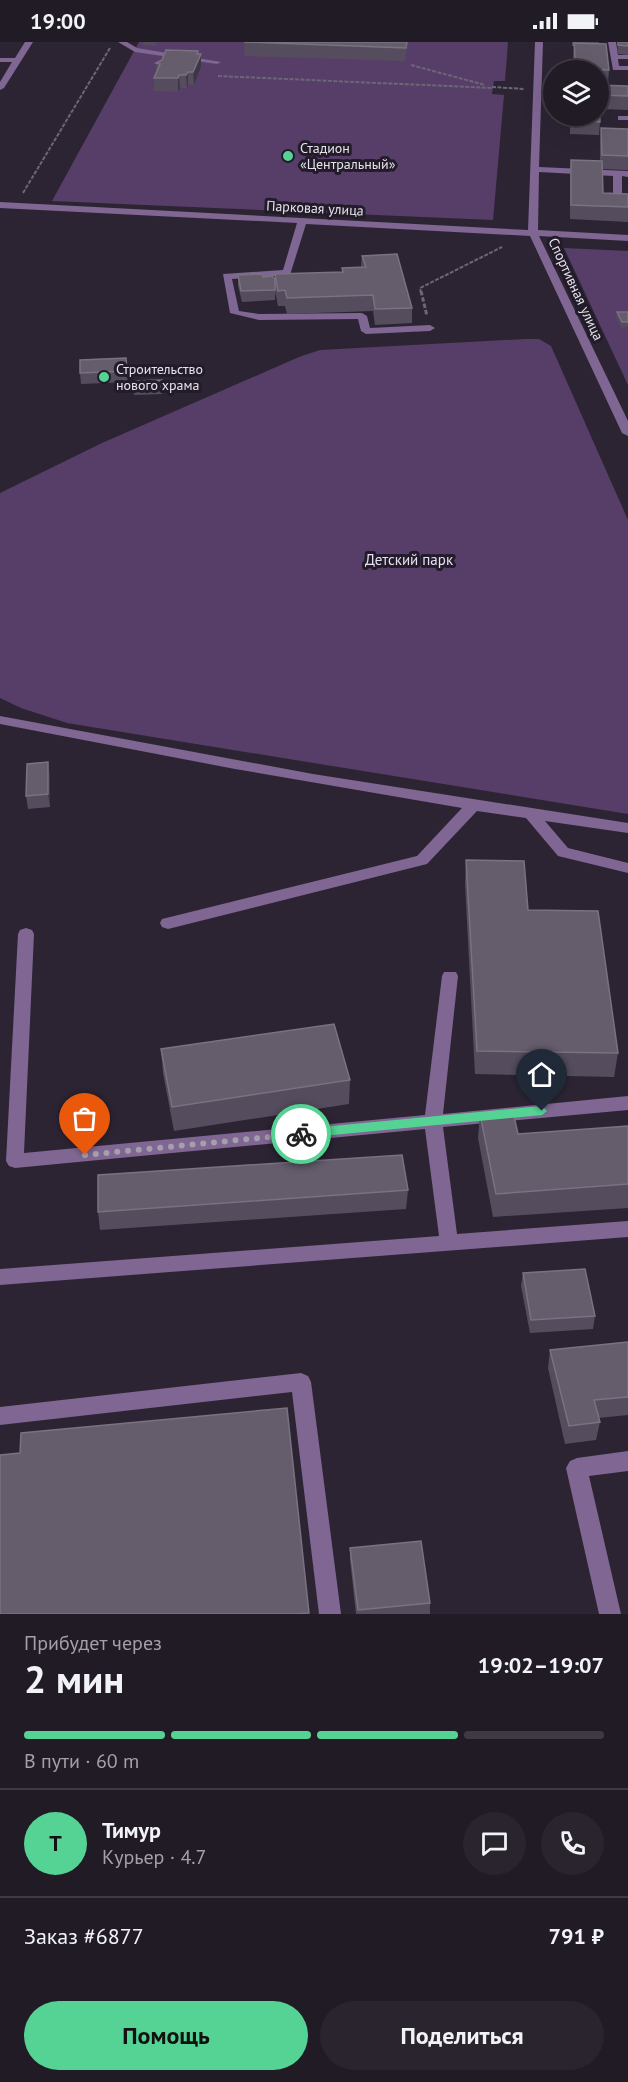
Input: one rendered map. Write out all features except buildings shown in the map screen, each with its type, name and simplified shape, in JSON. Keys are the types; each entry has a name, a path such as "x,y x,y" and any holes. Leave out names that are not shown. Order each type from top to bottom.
{"street":[{"path":"0,88 29,42"},
{"path":"122,42 135,50 217,62"},
{"name":"Спортивная улица","path":"539,42 542,90 533,233 628,433"},
{"path":"612,42 616,68 628,68"},
{"path":"614,57 628,57"},
{"path":"0,60 18,60"},
{"path":"536,169 628,174"},
{"path":"617,173 618,201 628,202"},
{"name":"Парковая улица","path":"0,206 628,238"},
{"path":"302,221 287,273 226,276 236,313 259,317 362,316 366,331 430,328"},
{"path":"0,720 211,761 473,806 628,828"},
{"path":"168,923 422,861 473,806"},
{"path":"531,814 563,852 628,868"},
{"path":"26,934 15,1161 628,1102"},
{"path":"449,1243 433,1121 450,976"},
{"path":"0,1276 628,1229"},
{"path":"0,1416 301,1382 330,1614"},
{"path":"610,1614 577,1468 628,1461"}],"path":[{"path":"15,206 113,42"},
{"path":"411,65 493,88"},
{"path":"216,76 542,90"},
{"path":"430,328 420,288 533,233"}],"green space":[{"name":"Стадион «Центральный»","path":"139,42 508,42 505,81 494,81 492,94 504,95 493,220 52,201"},
{"path":"564,248 628,251 628,385"},
{"name":"Детский парк","path":"539,339 551,346 628,520 628,814 67,723 21,708 0,698 0,493 102,443 299,357 320,350"}],"way so far":[{"path":"85,1155 301,1134"}],"place":[{"name":"Стадион «Центральный»","path":"288,156"},
{"name":"Строительство нового храма","path":"104,377"}],"route":[{"path":"301,1134 542,1111"}]}
